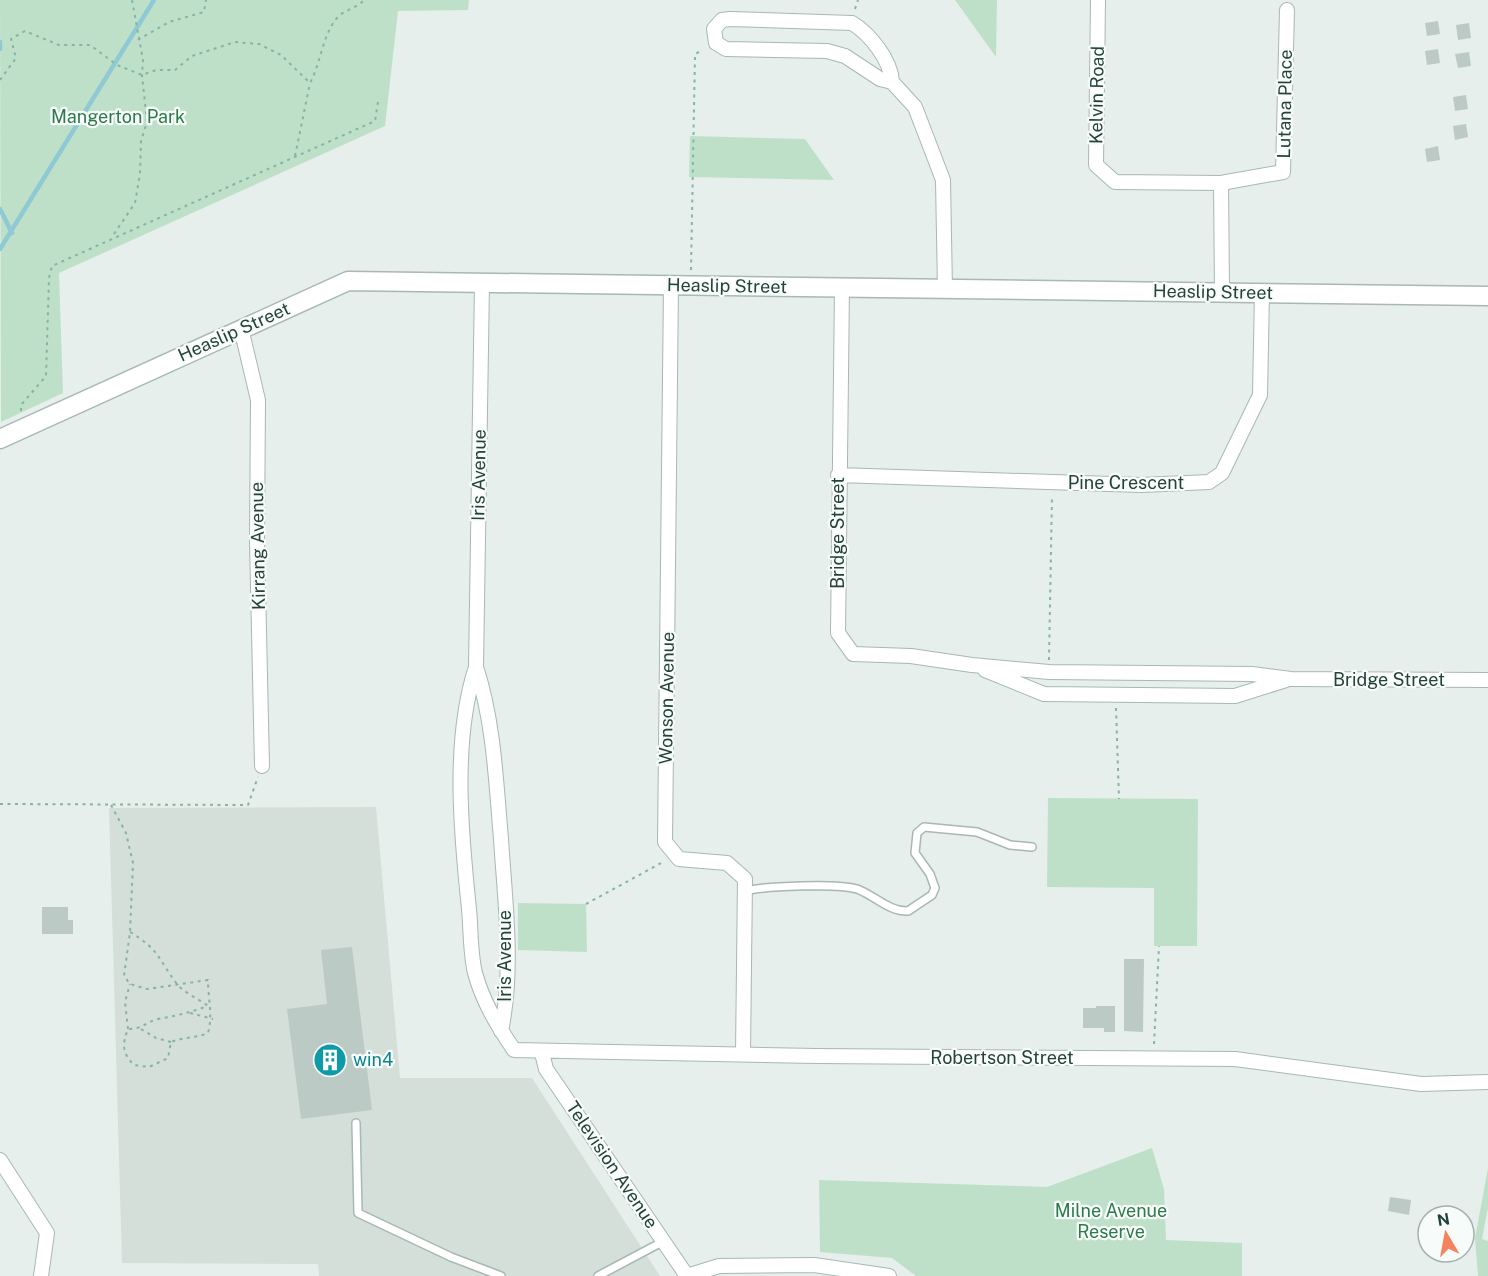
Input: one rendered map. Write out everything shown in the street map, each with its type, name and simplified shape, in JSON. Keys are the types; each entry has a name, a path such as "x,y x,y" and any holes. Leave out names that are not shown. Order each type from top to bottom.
{"street":[{"name":"Kelvin Road","path":"1098,0 1096,165 1115,182 1221,183"},
{"name":"Lutana Place","path":"1221,183 1283,172 1287,10"},
{"path":"892,82 891,68 860,28 852,23 722,20 714,29 716,43 726,49 827,51 845,56 880,79 892,82 915,107 943,180 945,290"},
{"path":"1221,183 1222,292"},
{"name":"Heaslip Street","path":"0,439 348,281 1488,296"},
{"name":"Iris Avenue","path":"482,283 476,667 465,700 462,795 465,866 475,971 488,1012 514,1050"},
{"name":"Wonson Avenue","path":"671,285 665,842 676,855"},
{"name":"Bridge Street","path":"842,288 838,475 838,633 853,654 911,656 972,665 1049,672 1252,674 1291,679 1488,681"},
{"name":"Pine Crescent","path":"838,475 1141,485 1209,482 1222,473 1260,395 1262,293"},
{"name":"Kirrang Avenue","path":"242,328 258,400 257,541 262,766"},
{"name":"Bridge Street","path":"972,665 1044,694 1235,696 1291,679"},
{"name":"Iris Avenue","path":"476,667 486,697 496,777 507,919 506,1009 501,1031"},
{"path":"676,855 679,859 727,863 745,879 743,1054"},
{"name":"Robertson Street","path":"514,1050 542,1053 1234,1059 1421,1084 1488,1083"},
{"name":"Television Avenue","path":"542,1053 546,1069 687,1276"},
{"path":"0,1160 46,1233 41,1276"},
{"path":"687,1276 719,1266 814,1265 889,1276"}],"lane":[{"path":"745,891 765,887 850,887 896,909 908,911 932,895 935,888 930,874 915,853 917,833 920,830 932,827 977,832 1010,845 1032,848"},
{"path":"356,1123 357,1213 451,1257 501,1276"},
{"path":"598,1276 664,1241"}],"path":[{"path":"113,236 135,203 141,174 141,141 147,122 142,75 143,60 132,0"},
{"path":"138,40 169,22 204,12 206,0"},
{"path":"295,156 310,83 322,56 327,33 338,16 364,0"},
{"path":"0,80 16,58 11,39 25,31 59,45 90,45 117,65 142,75 156,70 175,70 192,56 235,42 259,44 280,55 310,83"},
{"path":"691,286 695,54 716,43"},
{"path":"22,429 21,405 46,376 49,278 52,266 113,236 375,121 378,102"},
{"path":"1049,672 1053,483"},
{"path":"1116,696 1119,799"},
{"path":"0,804 248,805 262,766"},
{"path":"111,805 126,833 133,864 130,932 124,976 129,984 147,989 208,980 208,1006 213,1019 208,1033 198,1037 187,1036 171,1042 156,1038 141,1029"},
{"path":"586,904 676,855"},
{"path":"130,932 147,942 160,957 177,985 208,1006"},
{"path":"1154,1059 1159,946"},
{"path":"129,984 125,1002 128,1029 122,1043 126,1058 134,1065 149,1067 168,1058 171,1042"},
{"path":"128,1029 141,1029 156,1020 190,1013 208,1006"},
{"path":"190,1013 213,1019"}],"shaded area":[{"path":"376,807 400,1078 532,1078 660,1276 319,1276 318,1264 122,1263 109,808"}],"green space":[{"name":"Mangerton Park","path":"0,0 469,0 468,10 398,11 385,126 59,273 63,393 1,422"},
{"path":"955,0 997,0 996,57"},
{"path":"690,136 805,139 834,180 689,177"},
{"path":"1048,798 1198,799 1197,946 1154,946 1154,888 1047,887"},
{"path":"518,903 586,904 587,952 518,950"},
{"name":"Milne Avenue Reserve","path":"1152,1148 1164,1189 1166,1240 1242,1243 1242,1276 916,1276 892,1258 820,1252 819,1180 1047,1187"},
{"path":"1488,1168 1488,1208 1482,1239 1488,1241 1488,1276 1478,1276 1476,1233"}],"building":[{"path":"1438,21 1440,34 1427,36 1425,23"},
{"path":"1469,23 1471,38 1458,40 1456,25"},
{"path":"1438,49 1440,63 1427,65 1425,51"},
{"path":"1469,52 1471,66 1458,68 1455,54"},
{"path":"1466,95 1468,109 1455,111 1453,97"},
{"path":"1466,124 1468,137 1455,140 1453,126"},
{"path":"1438,146 1440,160 1427,162 1425,149"},
{"path":"42,907 68,907 68,920 73,920 73,934 42,934"},
{"name":"win4","path":"352,947 372,1110 301,1119 287,1009 327,1004 321,950"},
{"path":"1124,959 1144,959 1143,1032 1124,1031"},
{"path":"1096,1006 1115,1006 1115,1032 1104,1032 1104,1028 1083,1028 1083,1008 1096,1008"},
{"path":"1390,1197 1411,1200 1409,1215 1388,1211"}],"waterway":[{"path":"0,249 154,0"},
{"path":"0,42 0,49"},
{"path":"0,209 12,233"}],"place":[{"name":"win4","path":"330,1060"}]}
